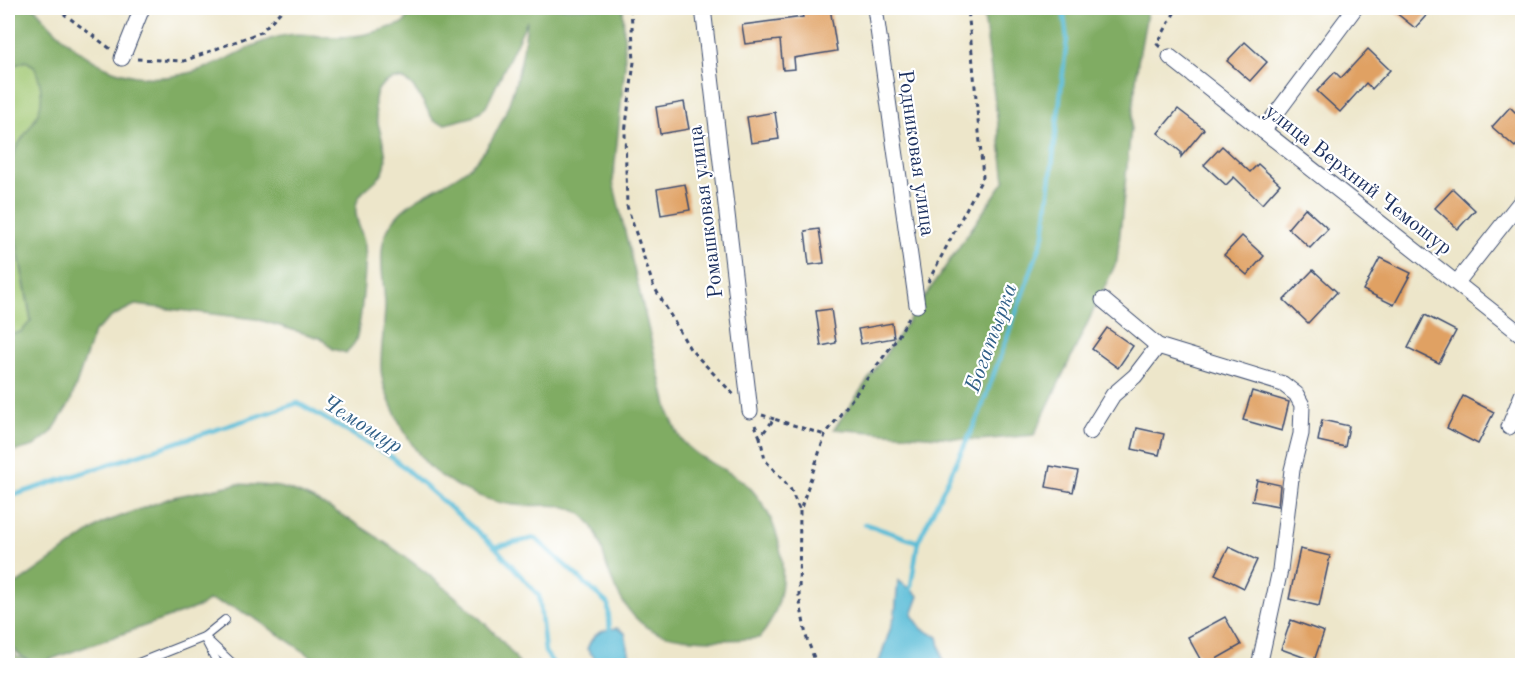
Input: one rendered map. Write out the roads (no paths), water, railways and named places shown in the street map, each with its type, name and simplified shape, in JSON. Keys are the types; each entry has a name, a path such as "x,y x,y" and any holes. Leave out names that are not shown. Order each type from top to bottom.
{"street":[{"path":"122,58 142,8"},
{"name":"Ромашковая улица","path":"703,8 750,411"},
{"name":"Родниковая улица","path":"875,8 917,305"},
{"path":"1263,132 1355,8"},
{"name":"улица Верхний Чемошур","path":"1170,57 1263,132 1458,281 1522,335"},
{"path":"1458,281 1522,200"},
{"path":"1103,300 1158,346 1283,384 1296,394 1302,405 1301,434 1292,470 1280,570 1259,666"},
{"path":"1090,432 1113,395 1135,376 1158,346"},
{"path":"1509,427 1522,395"}],"lane":[{"path":"131,666 204,637 225,620"},
{"path":"204,637 235,665"},
{"path":"204,637 219,666"}],"water":[{"path":"898,580 919,596 912,615 922,629 938,637 944,665 878,665 895,615"},
{"path":"617,628 625,633 630,657 637,665 601,665 587,649 598,633"},
{"path":"690,658 717,665 673,665"}],"waterway":[{"name":"Богатырка","path":"910,592 918,542 979,415 1044,235 1067,39 1063,8"},
{"name":"Чемошур","path":"8,497 298,403 392,457 495,547 535,538 608,604 610,633"},
{"path":"865,524 918,542"},
{"path":"495,547 539,596 545,652 555,666"}]}
